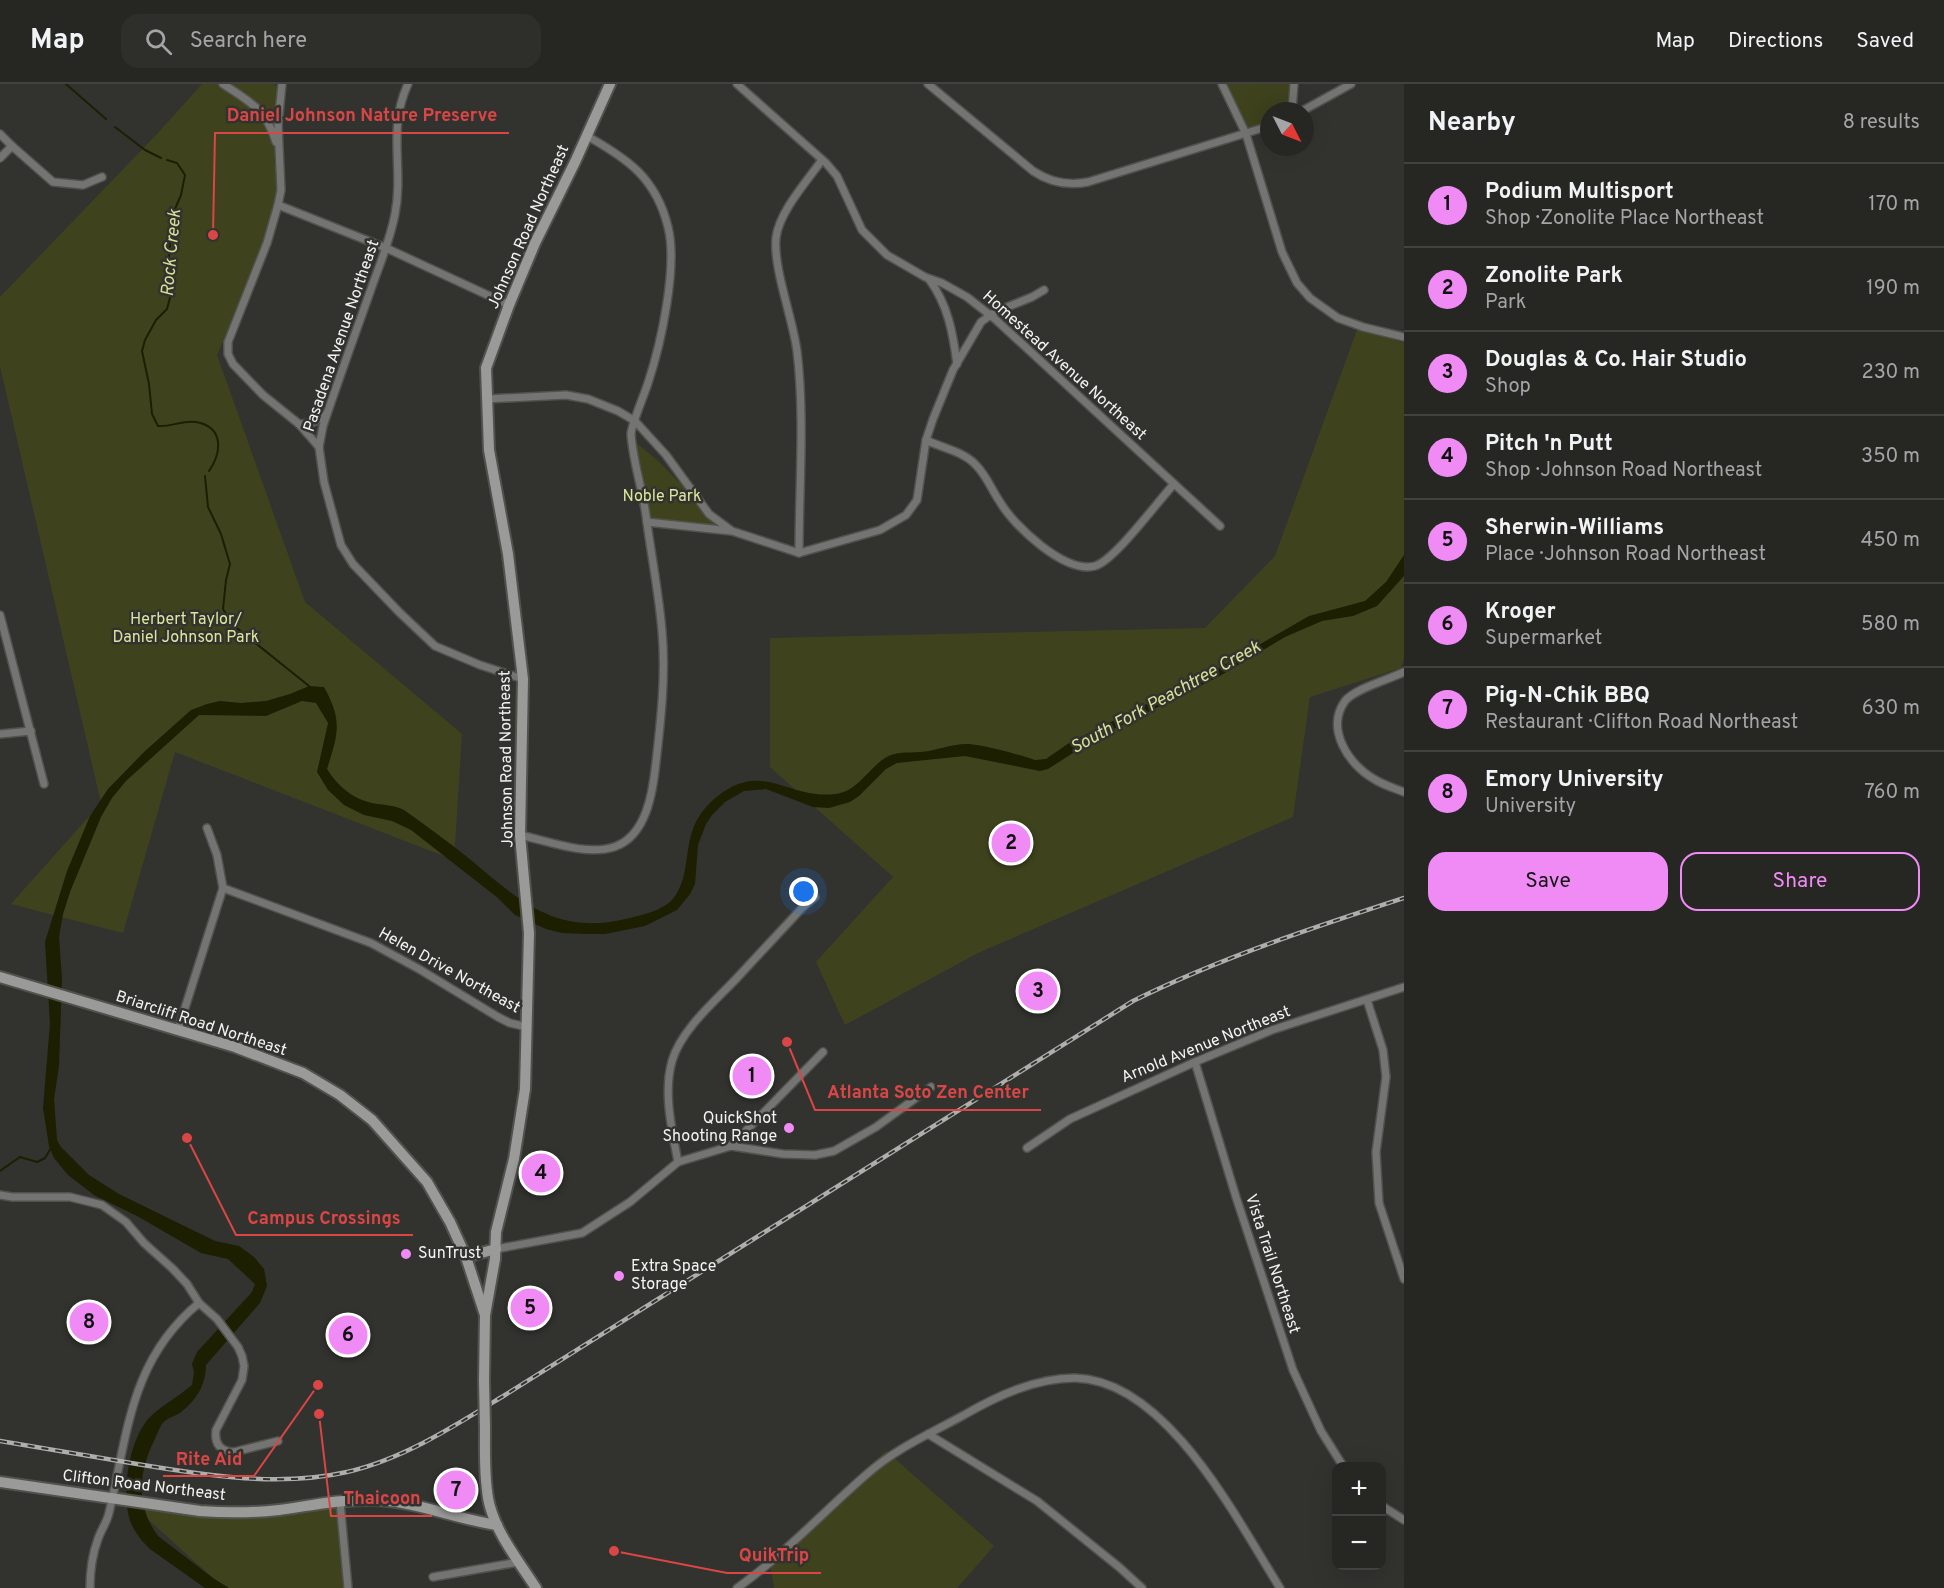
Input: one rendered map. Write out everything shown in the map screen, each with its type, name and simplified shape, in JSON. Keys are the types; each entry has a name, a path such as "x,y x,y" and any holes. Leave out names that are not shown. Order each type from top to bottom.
{"main road":[{"name":"Johnson Road Northeast","path":"485,1315 496,1249 496,1233 521,1120 525,1089 529,933 520,835 523,679 508,554 489,450 486,368 535,243 610,84"},
{"name":"Briarcliff Road Northeast","path":"0,977 235,1047 303,1073 340,1095 372,1120 427,1182 450,1222 466,1257 485,1315 485,1471 488,1500 497,1526 536,1588"},
{"path":"466,1257 496,1249"},
{"name":"Clifton Road Northeast","path":"0,1482 227,1513 258,1512 370,1500 401,1503 497,1526"}],"street":[{"path":"223,84 266,116 278,149"},
{"path":"282,84 278,149 281,190 267,243 228,342 228,354 233,364 249,381 299,424 319,447"},
{"name":"Pasadena Avenue Northeast","path":"408,84 399,106 395,145 399,183 396,214 327,412 319,447 324,482 341,545 354,564 399,612 435,646 480,665 523,679"},
{"name":"Homestead Avenue Northeast","path":"737,84 837,176 862,230 887,255 967,297 990,315 1220,526"},
{"path":"928,84 1034,171 1056,182 1078,184 1088,182 1260,129"},
{"path":"1222,84 1246,134 1282,252 1297,283 1310,297 1338,318 1404,338"},
{"path":"1293,102 1294,84"},
{"path":"1314,104 1350,84"},
{"path":"0,134 53,182 83,186 102,177"},
{"path":"520,835 566,847 601,849 615,846 636,830 647,812 662,713 662,632 647,522 631,431 652,372 668,298 672,258 669,228 660,201 647,179 625,160 587,136"},
{"path":"0,158 12,146"},
{"path":"799,553 801,408 797,352 780,271 776,238 785,214 822,160"},
{"path":"278,205 386,248 509,305"},
{"path":"928,278 938,293 950,320 957,364"},
{"path":"647,522 732,531 799,553 880,530 906,515 917,500 926,440 944,390 981,322 990,315 1044,290"},
{"path":"486,399 566,394 618,411 636,421 666,455 709,514 732,531"},
{"path":"299,424 318,421 327,412"},
{"path":"926,440 963,454 988,479 1000,504 1026,533 1055,556 1081,567 1096,566 1111,556 1174,484"},
{"path":"0,615 44,784"},
{"path":"1404,672 1353,694 1345,701 1339,717 1338,731 1340,743 1360,769 1373,779 1404,792"},
{"path":"0,734 31,731"},
{"path":"178,1030 223,888 217,855 207,828"},
{"name":"Helen Drive Northeast","path":"223,888 371,943 420,969 498,1017 527,1027"},
{"path":"678,1162 671,1125 669,1086 672,1062 679,1044 706,1010 815,897"},
{"name":"Arnold Avenue Northeast","path":"1026,1148 1070,1119 1195,1062 1272,1030 1404,987"},
{"path":"1367,1000 1383,1050 1386,1077 1376,1152 1379,1203 1404,1279"},
{"path":"731,1146 823,1052"},
{"name":"Vista Trail Northeast","path":"1195,1062 1236,1197 1293,1370 1321,1431 1340,1462"},
{"path":"496,1249 582,1233 630,1202 678,1162 731,1146 783,1154 814,1155 834,1151 876,1127 931,1087"},
{"path":"0,1194 12,1197 70,1197 102,1204 126,1221 144,1243 173,1269 199,1303 217,1318 238,1347 243,1360 242,1380 216,1430 216,1442 222,1449 234,1452 278,1441"},
{"path":"90,1585 92,1556 108,1518 134,1398 139,1385 154,1355 173,1328 199,1303"},
{"path":"737,1588 811,1526 868,1472 928,1434 1005,1393 1042,1382 1075,1378 1103,1383 1134,1398 1186,1444 1207,1472 1280,1588"},
{"path":"928,1434 1037,1501 1142,1588"},
{"path":"340,1502 348,1588"},
{"path":"1386,1509 1404,1521"},
{"path":"433,1578 519,1562"}],"green space":[{"name":"Herbert Taylor/ Daniel Johnson Park","path":"202,84 273,84 277,86 282,116 274,161 283,202 217,355 305,602 462,734 454,860 175,752 123,933 11,904 101,803 0,366 0,297"},
{"path":"1222,84 1297,84 1296,102 1260,102 1260,128 1245,133"},
{"path":"1358,327 1404,343 1404,658 1401,668 1310,697 1293,817 978,953 845,1025 816,962 893,877 770,767 770,638 1205,628 1275,556"},
{"name":"Noble Park","path":"634,441 658,461 723,527 644,519 634,475"},
{"path":"886,1451 994,1546 957,1588 774,1588 769,1558"},
{"path":"341,1498 345,1588 224,1588 131,1504 184,1512 210,1512 262,1509"}],"water":[{"name":"South Fork Peachtree Creek","path":"1404,555 1404,576 1377,606 1353,616 1322,621 1285,637 1218,677 1098,737 1048,769 1040,771 965,756 897,763 886,769 850,802 829,808 813,807 766,789 744,791 725,802 706,824 698,845 695,884 677,910 645,926 605,934 562,933 546,929 515,915 498,898 411,830 392,821 364,815 344,805 328,790 317,772 328,723 316,703 302,701 266,716 199,715 126,781 112,798 101,817 70,892 59,937 62,978 59,1066 54,1099 57,1140 61,1147 89,1175 119,1194 215,1241 239,1246 254,1257 264,1269 267,1286 260,1303 206,1365 204,1379 196,1397 181,1412 162,1424 149,1453 142,1477 143,1502 151,1525 158,1536 229,1588 205,1588 150,1549 139,1537 131,1523 126,1497 129,1467 137,1438 143,1425 151,1416 192,1385 194,1372 192,1364 197,1352 252,1292 255,1284 228,1259 201,1253 137,1216 94,1195 68,1175 54,1158 49,1146 43,1108 50,1024 45,942 67,871 90,816 108,789 144,752 191,710 220,701 241,703 266,701 309,686 324,687 334,709 337,728 327,769 346,791 365,801 404,810 504,887 540,911 559,919 580,923 604,923 647,914 672,900 679,889 690,839 701,814 711,802 744,782 759,781 817,794 835,794 856,785 879,763 893,754 963,744 994,748 1035,760 1046,759 1069,743 1217,669 1309,616 1365,601 1386,582"}],"waterway":[{"name":"Rock Creek","path":"66,84 106,119"},
{"name":"Rock Creek","path":"115,127 145,150 161,158"},
{"name":"Rock Creek","path":"167,160 177,163 185,175 181,195 172,216 169,257 171,294 167,309 156,320 142,351 152,414 158,426 196,422 212,429 216,435 218,448 209,471"},
{"name":"Rock Creek","path":"205,476 208,507 221,534 230,564 223,609 233,625 309,686"},
{"path":"0,1171 20,1157 37,1162 45,1158 51,1148"}],"railway":[{"path":"0,1441 168,1469 245,1478 296,1479 322,1476 347,1472 389,1459 468,1418 1133,1001 1233,957 1404,898"}],"place":[{"name":"Daniel Johnson Nature Preserve","path":"213,235"},
{"name":"Zonolite Park","path":"1011,843"},
{"name":"Douglas & Co. Hair Studio","path":"1038,991"},
{"name":"Atlanta Soto Zen Center","path":"787,1042"},
{"name":"Podium Multisport","path":"752,1076"},
{"name":"QuickShot Shooting Range","path":"789,1128"},
{"name":"Campus Crossings","path":"187,1138"},
{"name":"Pitch 'n Putt","path":"541,1173"},
{"name":"SunTrust","path":"406,1254"},
{"name":"Extra Space Storage","path":"619,1276"},
{"name":"Sherwin-Williams","path":"530,1308"},
{"name":"Emory University","path":"89,1322"},
{"name":"Kroger","path":"348,1335"},
{"name":"Rite Aid","path":"318,1385"},
{"name":"Thaicoon","path":"319,1414"},
{"name":"Pig-N-Chik BBQ","path":"456,1490"},
{"name":"QuikTrip","path":"614,1551"}]}
